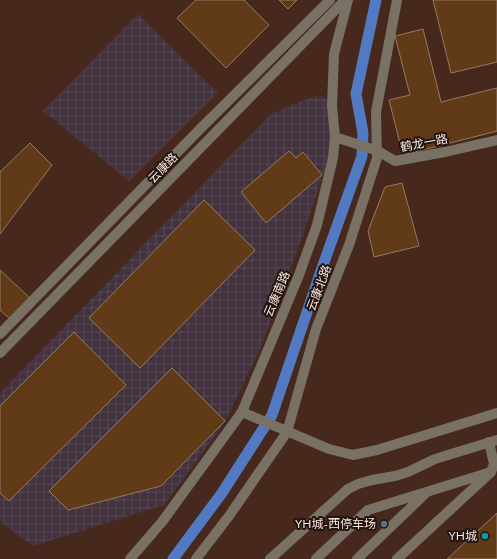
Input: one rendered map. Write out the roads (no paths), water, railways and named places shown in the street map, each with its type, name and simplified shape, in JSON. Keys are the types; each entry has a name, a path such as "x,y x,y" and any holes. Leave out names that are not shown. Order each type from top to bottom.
{"street":[{"name":"云康路","path":"0,334 201,128 330,0"},
{"name":"云康路","path":"0,353 346,0"},
{"name":"云康南路","path":"130,559 162,522 242,412 299,275 317,225 333,158 335,137 332,106 334,54 346,0"},
{"name":"云康北路","path":"196,559 229,516 287,432 316,329 349,245 373,174 378,151 376,112 397,0"},
{"name":"鹤龙一路","path":"335,137 378,151 395,161 441,153 497,140"},
{"path":"242,412 329,449 353,455 377,450 497,413"},
{"path":"270,559 348,489 372,480 408,472 435,459 493,441 494,464 491,472 397,559"},
{"path":"316,559 368,510 491,472"},
{"path":"357,559 428,491"}],"waterway":[{"path":"173,559 222,493 272,415 362,156 363,133 356,94 376,0"}],"place":[{"name":"YH城-西停车场","path":"384,524"},
{"name":"YH城","path":"485,536"}]}
